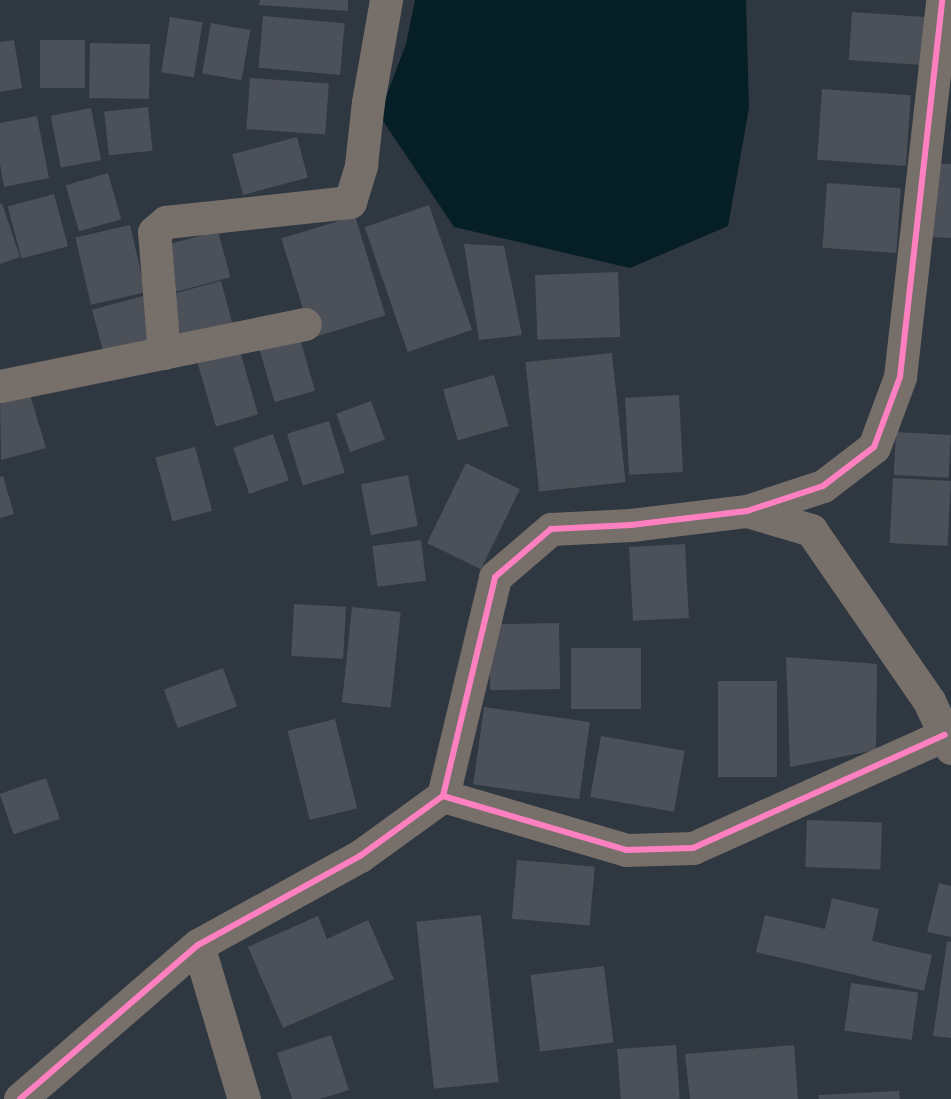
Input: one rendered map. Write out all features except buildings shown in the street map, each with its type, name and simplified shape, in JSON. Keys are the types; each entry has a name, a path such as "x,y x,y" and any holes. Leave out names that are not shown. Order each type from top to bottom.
{"street":[{"path":"164,353 154,232 165,222 350,202 361,165 368,102 386,0"},
{"path":"20,1099 198,945 360,856 443,796 495,577 551,529 631,525 747,511 823,486 874,447 900,376 942,0"},
{"path":"0,386 304,324"},
{"path":"443,796 626,850 693,848 948,741 929,701 811,530 747,511"},
{"path":"198,945 244,1099"}],"water":[{"path":"415,0 746,0 749,108 728,226 630,268 454,227 379,115 406,44"}],"cycle path":[{"path":"20,1099 198,945 360,856 443,796 495,577 551,529 631,525 747,511 823,486 874,447 900,377 942,0"},
{"path":"443,796 626,850 693,848 945,735"}]}
